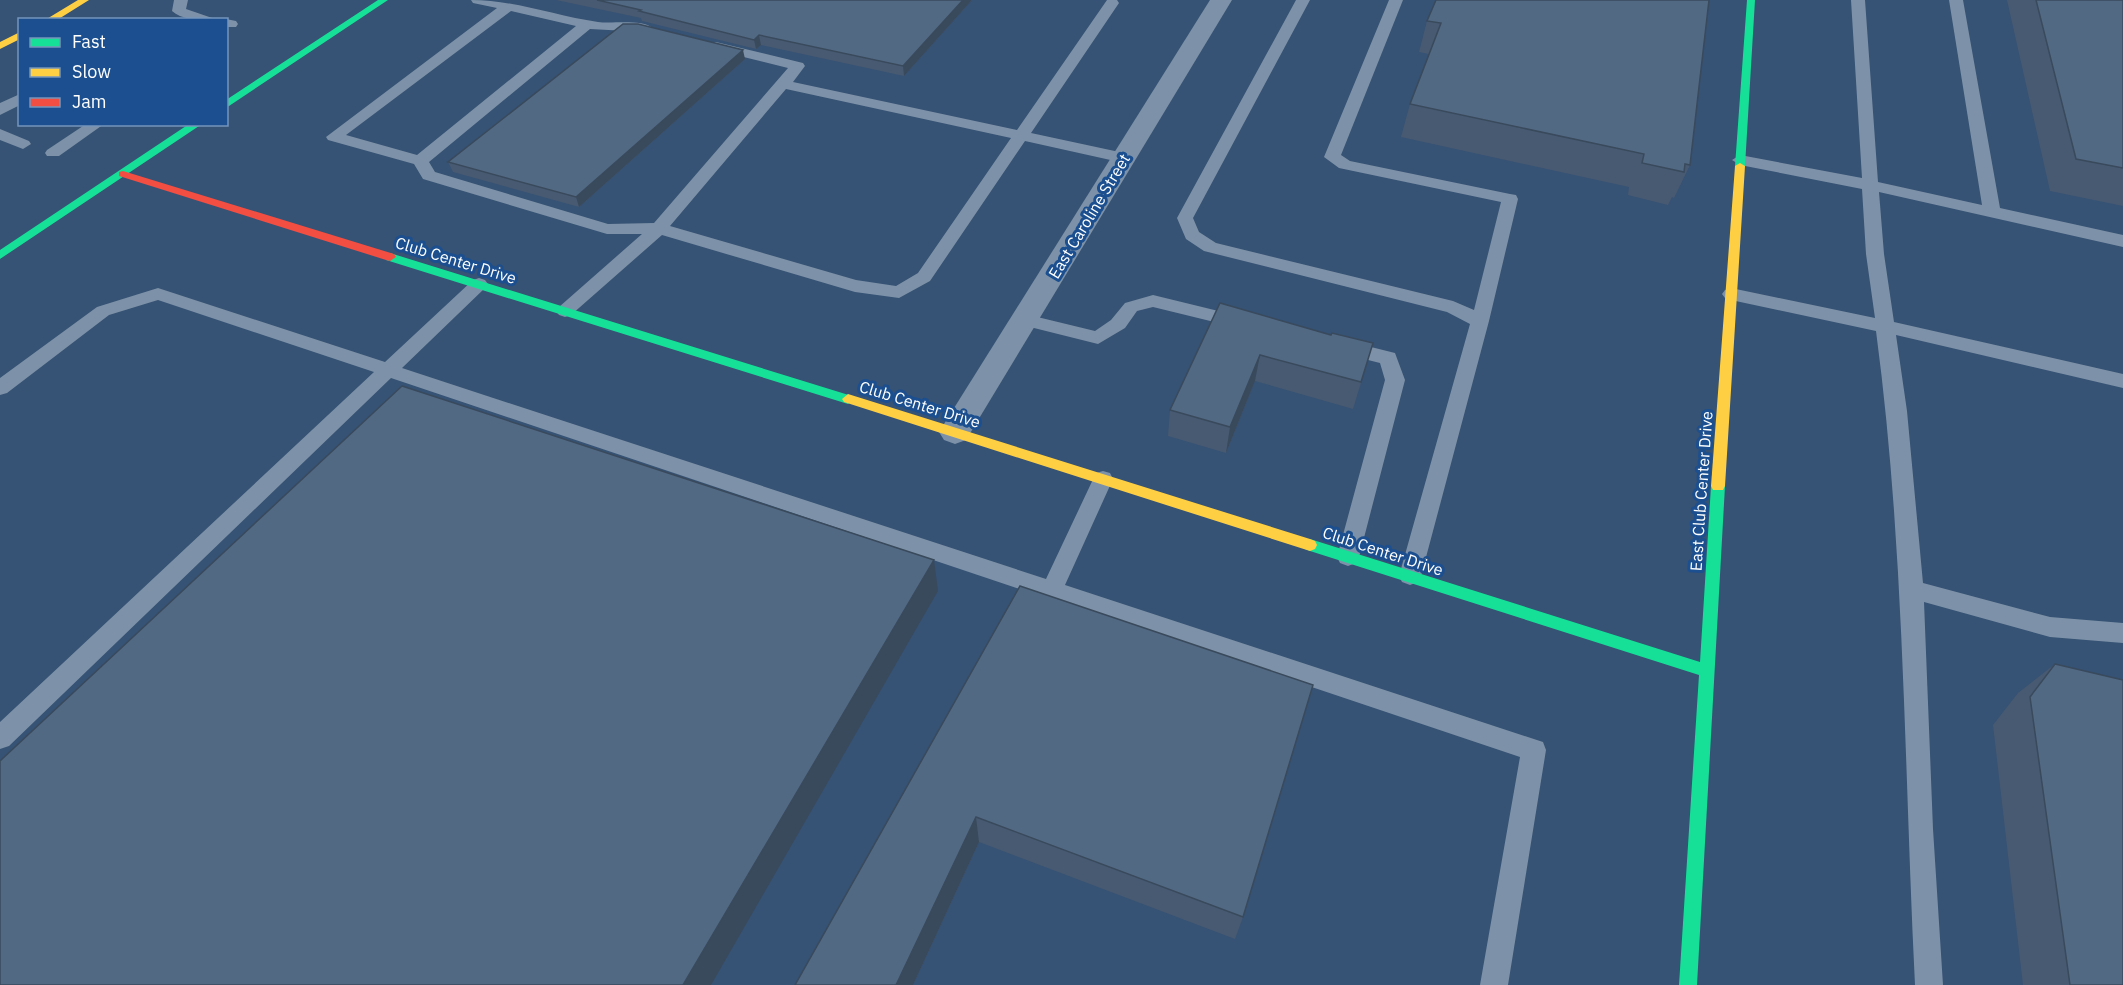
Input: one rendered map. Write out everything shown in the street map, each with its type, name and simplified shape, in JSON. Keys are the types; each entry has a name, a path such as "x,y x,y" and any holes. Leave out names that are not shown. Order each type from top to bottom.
{"main road":[{"path":"53,18 85,0"},
{"path":"228,104 384,0"},
{"name":"East Club Center Drive","path":"1688,985 1706,670 1751,0"},
{"path":"0,46 18,36"},
{"path":"0,255 194,126"},
{"name":"Club Center Drive","path":"123,174 956,432 1706,670"}],"street":[{"name":"East Caroline Street","path":"956,432 1221,0"}],"lane":[{"path":"181,0 179,11 204,18"},
{"path":"478,0 600,27 641,27 664,33"},
{"path":"1303,0 1185,218 1192,235 1210,247 1453,307 1480,321"},
{"path":"1396,0 1332,158 1345,165 1510,200 1480,321 1410,576"},
{"path":"1858,0 1869,185 1884,327 1897,411 1912,589 1920,829 1929,985"},
{"path":"1956,0 1992,213"},
{"path":"508,7 334,137 420,160 429,176 607,229 659,228 855,286 899,292 924,277 1112,3"},
{"path":"420,160 587,24"},
{"path":"565,311 659,228 798,66 697,41"},
{"path":"783,84 1124,158"},
{"path":"0,110 18,99"},
{"path":"53,153 94,126"},
{"path":"0,134 23,144"},
{"path":"1740,160 1869,185 2123,241"},
{"path":"0,738 478,284"},
{"path":"0,388 103,311 158,294 1534,750 1494,985"},
{"path":"1731,294 2123,381"},
{"path":"1025,320 1098,338 1118,324 1131,308 1153,301 1265,328"},
{"path":"1321,342 1388,358 1395,380 1348,557"},
{"path":"1052,590 1103,479"},
{"path":"1912,589 2050,627 2123,633"}],"building":[{"path":"597,0 963,0 903,66 759,35 754,40"},
{"path":"1436,0 1709,0 1690,165 1685,164 1684,172 1642,163 1644,154 1410,104 1441,23 1427,21"},
{"path":"2036,0 2123,0 2123,168 2076,159"},
{"path":"623,24 638,24 743,50 576,197 448,162"},
{"path":"1220,303 1331,335 1332,333 1373,343 1361,382 1260,355 1230,427 1170,410"},
{"path":"402,386 934,560 683,985 0,985 0,761"},
{"path":"1020,586 1313,685 1243,917 976,817 896,985 795,985"},
{"path":"2055,664 2123,680 2123,985 2070,985 2030,697"}],"traffic: fast":[{"path":"228,104 384,0"},
{"path":"1740,166 1751,0"},
{"path":"0,255 194,126"},
{"path":"390,257 848,399"},
{"path":"1688,985 1718,486"},
{"path":"1310,545 1706,671"}],"traffic: slow":[{"path":"53,18 85,0"},
{"path":"0,46 18,36"},
{"path":"1718,486 1740,166"},
{"path":"848,399 1310,545"}],"traffic: jam":[{"path":"123,174 390,257"}]}
